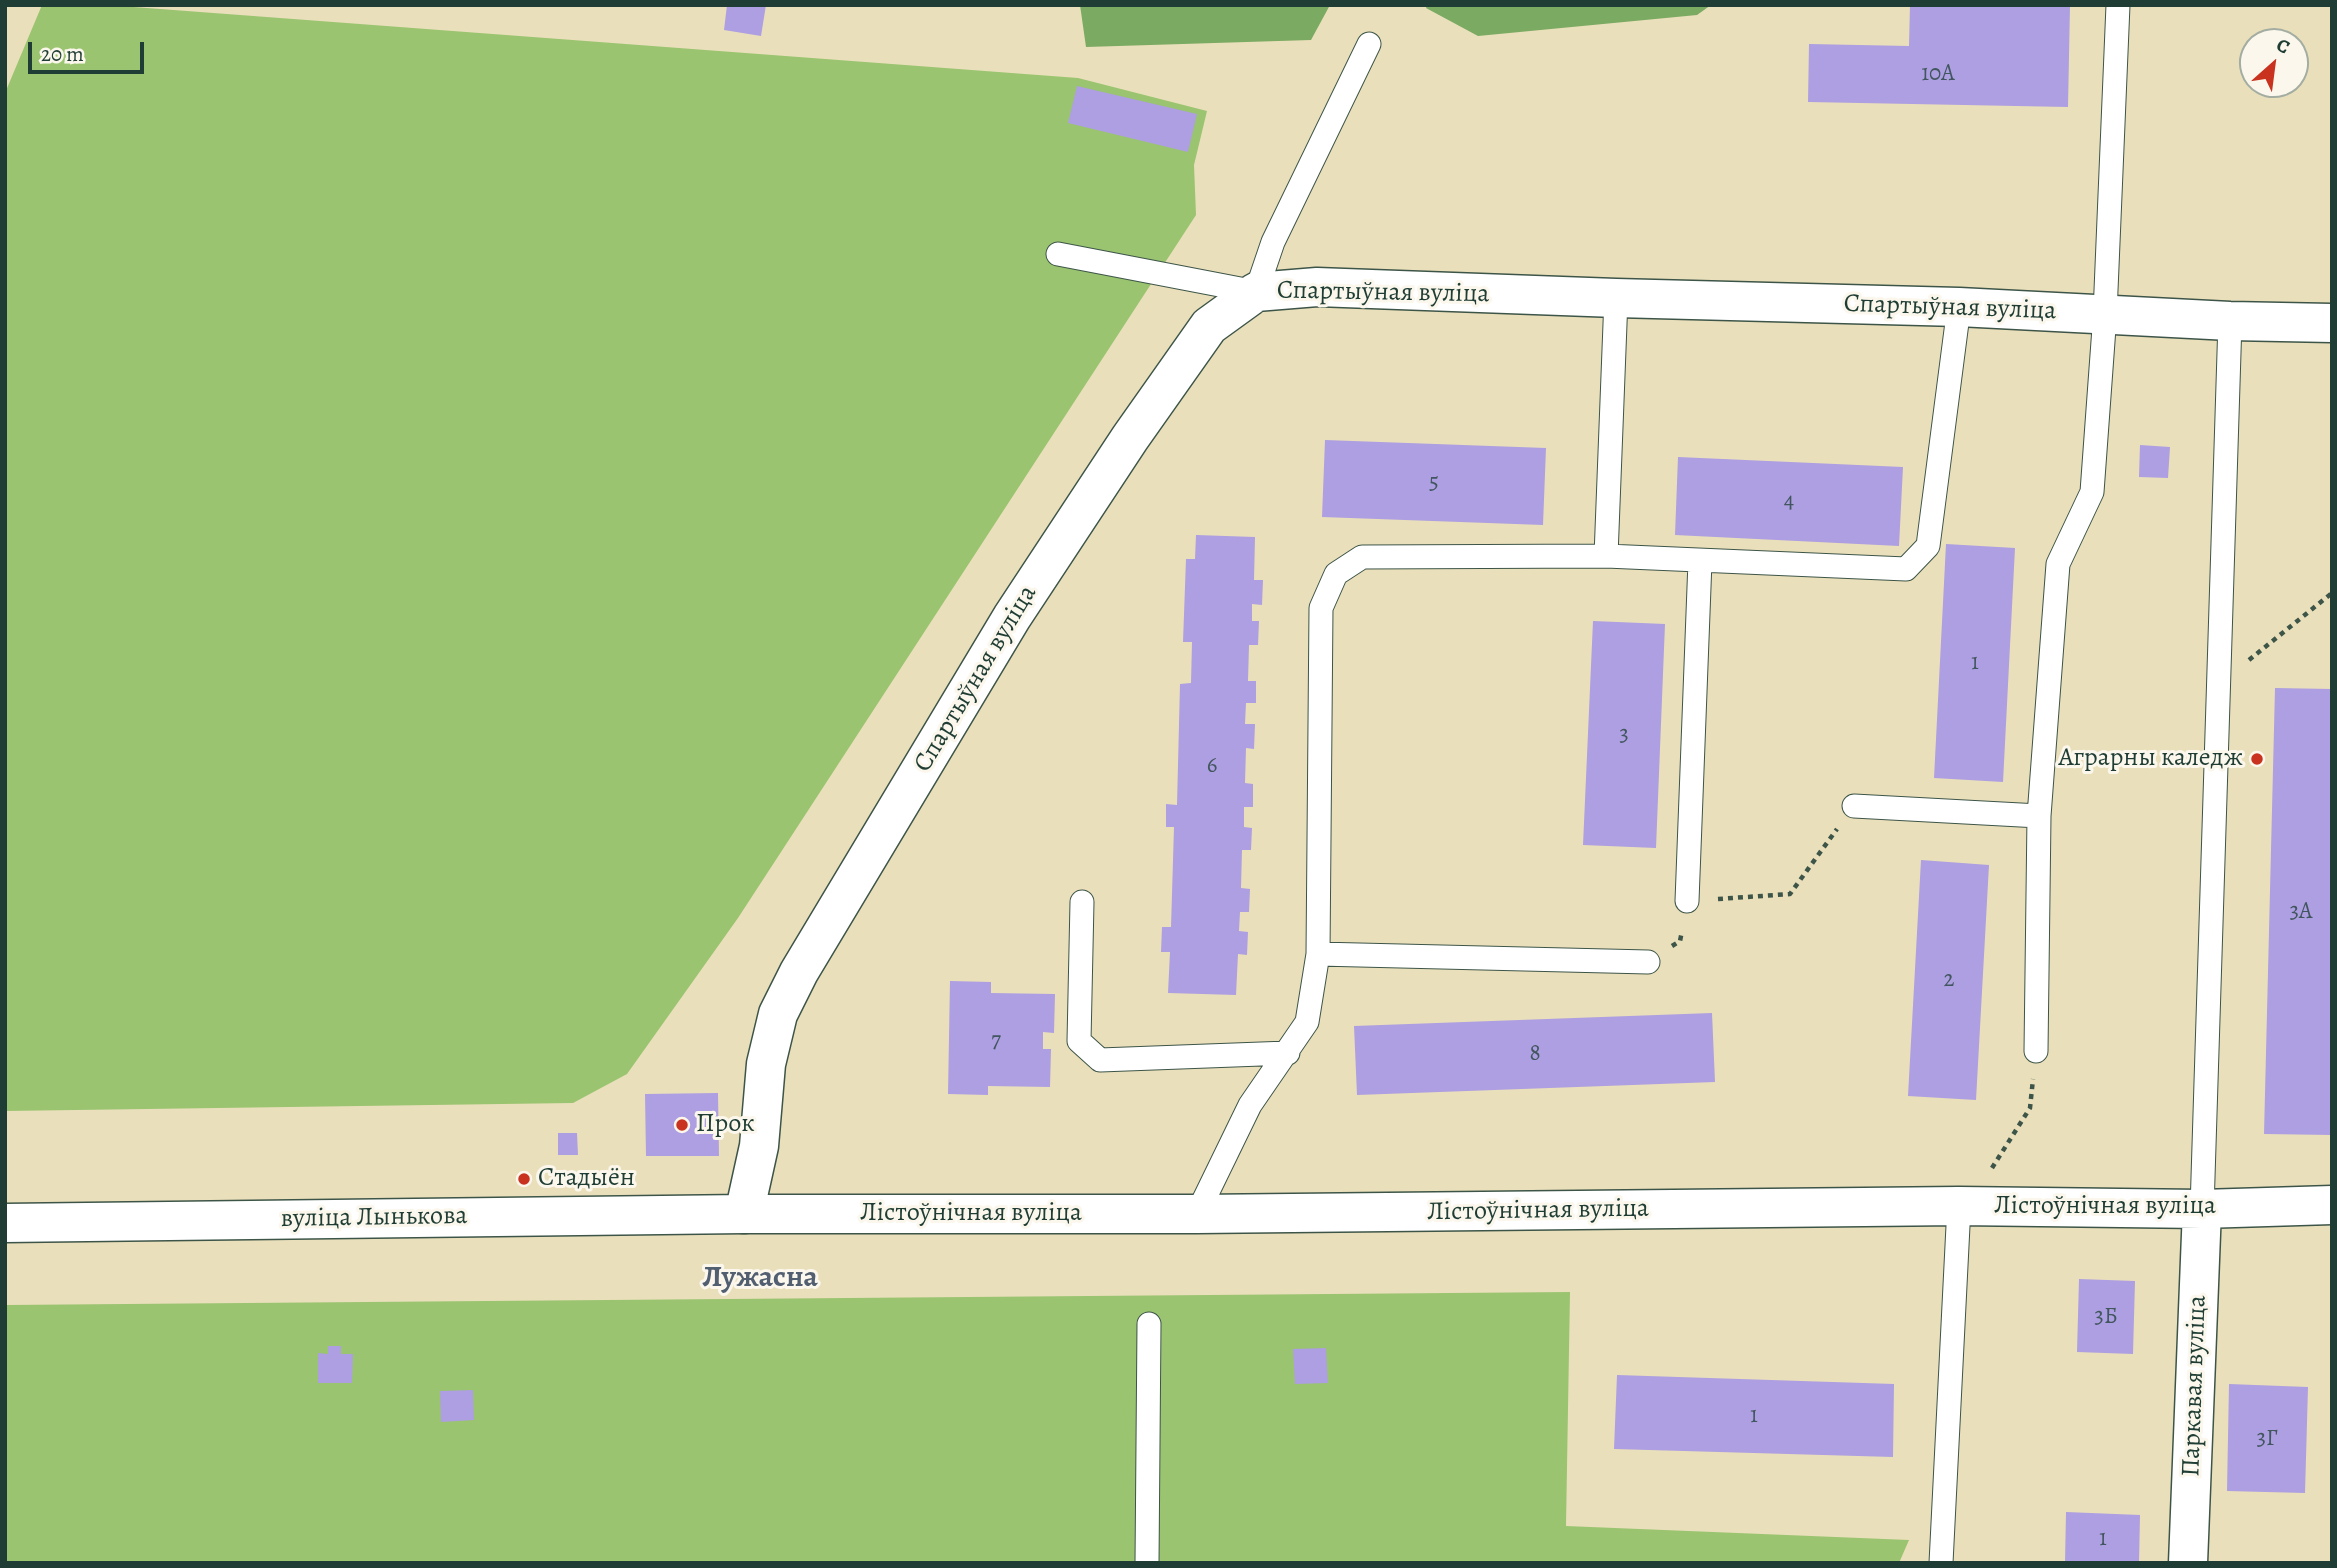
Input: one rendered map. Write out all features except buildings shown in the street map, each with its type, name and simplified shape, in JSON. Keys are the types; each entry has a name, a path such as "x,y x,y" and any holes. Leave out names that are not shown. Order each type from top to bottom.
{"street":[{"name":"Спартыўная вуліца","path":"744,1214 759,1146 766,1064 778,1014 799,972 1012,617 1130,438 1209,326 1256,292 1317,287 1959,307 2230,321 2332,323"},
{"name":"Лістоўнічная вуліца","path":"744,1214 1197,1214 1959,1206 2202,1209 2332,1205"},
{"name":"Паркавая вуліца","path":"2188,1563 2202,1209"},
{"name":"вуліца Лынькова","path":"5,1223 744,1214"}],"lane":[{"path":"2036,1051 2039,816 2058,564 2092,492 2105,314 2118,5"},
{"path":"1058,254 1256,292 1273,242 1369,44"},
{"path":"1606,556 1616,298"},
{"path":"1197,1214 1250,1105 1307,1022 1318,954 1321,608 1336,574 1362,557 1606,556 1906,569 1928,546 1959,307"},
{"path":"2202,1209 2230,321"},
{"path":"1687,901 1700,561"},
{"path":"1854,806 2039,816"},
{"path":"1082,902 1079,1041 1100,1060 1288,1053"},
{"path":"1318,954 1648,962"},
{"path":"1941,1563 1959,1206"},
{"path":"1147,1563 1149,1324"}],"path":[{"path":"2219,685 2332,593"},
{"path":"1648,962 1680,941 1687,901 1790,894 1854,806"},
{"path":"1959,1206 1997,1162 2031,1108 2036,1051"}],"green space":[{"path":"42,5 107,5 1078,78 1207,111 1194,165 1196,215 738,918 627,1074 573,1103 5,1111 5,93"},
{"path":"1080,5 1330,5 1311,40 1086,47"},
{"path":"1427,5 1711,5 1697,15 1478,36 1426,8"},
{"path":"1570,1292 1566,1526 1909,1540 1899,1563 5,1563 5,1305"}],"place":[{"name":"Аграрны каледж","path":"2257,759"},
{"name":"Прок","path":"682,1125"},
{"name":"Стадыён","path":"524,1179"}],"district":[{"name":"Лужасна","path":"760,1279"}]}
